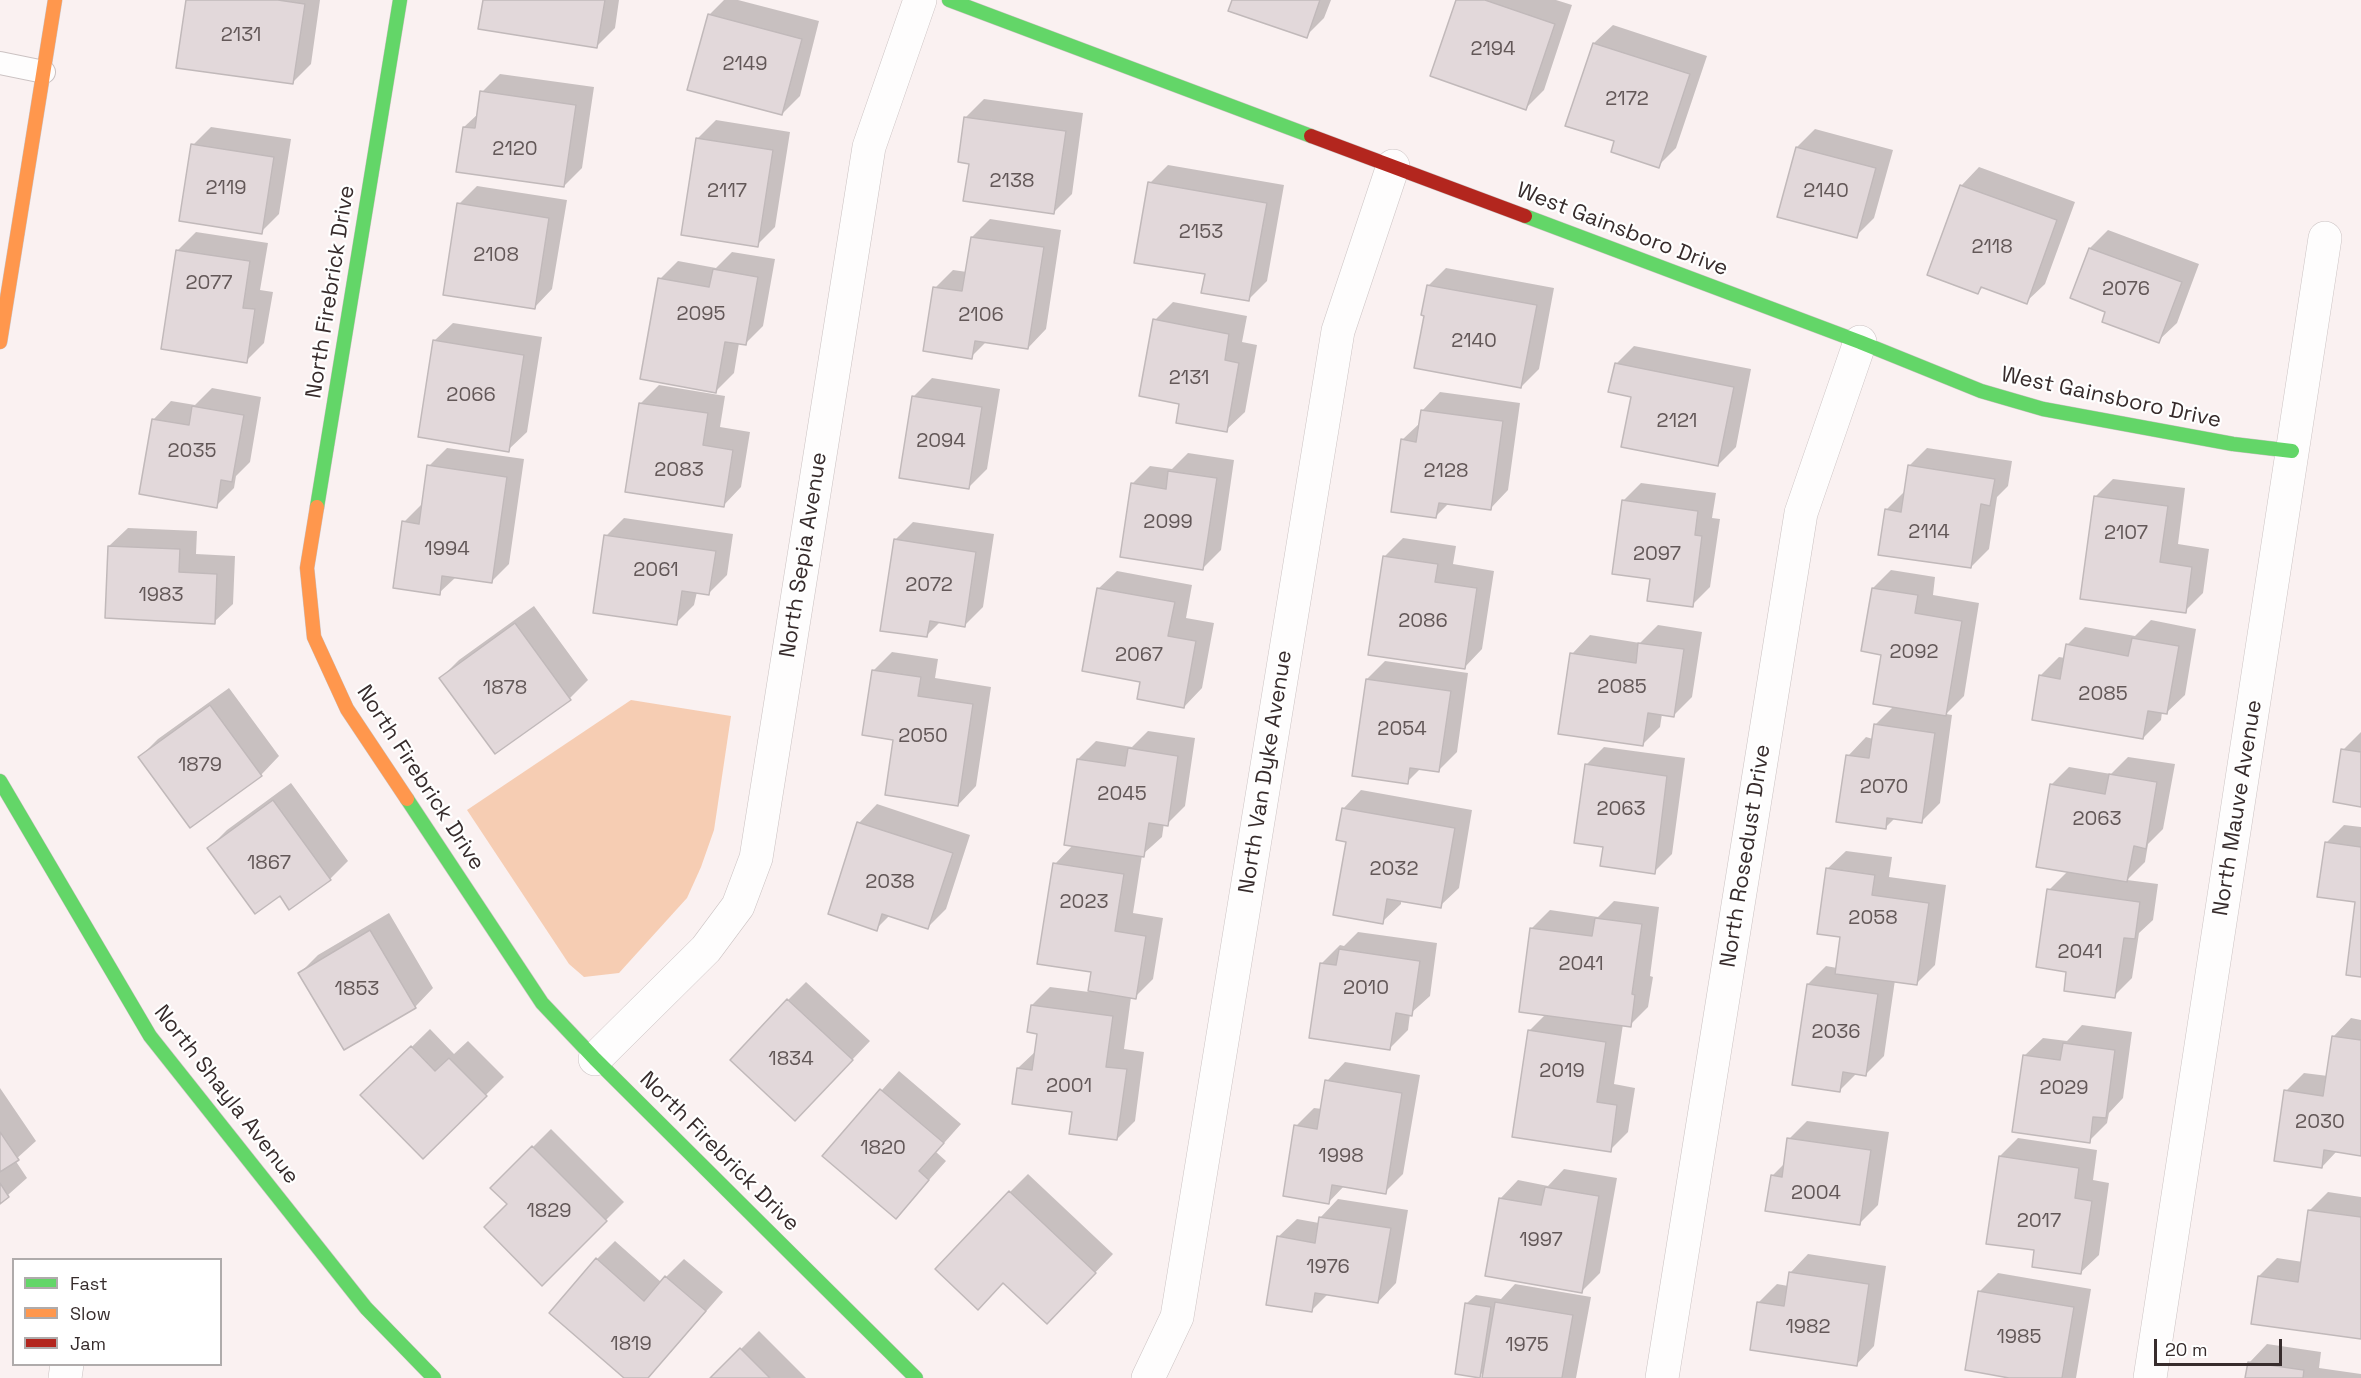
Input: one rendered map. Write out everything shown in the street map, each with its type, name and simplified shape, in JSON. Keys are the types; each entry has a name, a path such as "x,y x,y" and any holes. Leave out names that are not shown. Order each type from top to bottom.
{"street":[{"path":"0,342 56,0"},
{"name":"North Firebrick Drive","path":"400,0 308,568 314,636 347,709 542,1003 595,1059 916,1378"},
{"name":"North Sepia Avenue","path":"595,1059 706,949 738,906 756,858 869,147 920,0"},
{"name":"West Gainsboro Drive","path":"949,0 1860,342 1981,392 2043,409 2233,444 2292,451"},
{"name":"North Van Dyke Avenue","path":"1148,1378 1177,1317 1338,331 1393,166"},
{"name":"North Mauve Avenue","path":"2150,1378 2325,238"},
{"name":"North Rosedust Drive","path":"1662,1378 1801,513 1860,342"},
{"name":"North Shayla Avenue","path":"0,781 150,1036 366,1308 434,1378"}],"lane":[{"path":"0,63 44,72"}],"shaded area":[{"path":"631,700 731,716 714,830 687,898 619,973 584,977 569,964 467,810"}],"building":[{"path":"186,0 278,0 305,4 293,84 176,68"},
{"path":"483,0 605,0 597,48 478,29"},
{"path":"1232,0 1320,0 1307,38 1228,11"},
{"path":"1456,0 1485,0 1555,24 1526,110 1430,76"},
{"path":"708,14 802,39 782,115 687,90"},
{"path":"1593,43 1690,74 1659,168 1611,152 1614,141 1565,126"},
{"path":"480,91 576,105 564,187 456,172 463,127 475,128"},
{"path":"964,117 1066,131 1054,214 963,201 969,164 958,162"},
{"path":"696,138 773,150 758,247 681,235"},
{"path":"191,144 274,157 262,234 179,221"},
{"path":"1796,147 1876,168 1857,238 1777,217"},
{"path":"1148,182 1267,203 1249,301 1201,293 1205,274 1134,263"},
{"path":"1960,185 2057,220 2027,304 1981,287 1978,294 1927,275"},
{"path":"457,203 549,218 535,309 443,295"},
{"path":"971,237 1044,247 1028,349 975,341 972,359 923,351 933,287 962,291"},
{"path":"2089,248 2182,282 2159,343 2102,322 2105,312 2070,298"},
{"path":"176,250 250,261 243,308 255,309 247,363 161,349"},
{"path":"713,269 758,277 746,345 725,342 716,393 640,379 658,278 709,287"},
{"path":"1427,285 1537,305 1521,388 1414,368 1424,316 1421,315"},
{"path":"1153,319 1229,334 1225,360 1239,363 1227,432 1176,423 1179,404 1139,396"},
{"path":"433,340 524,355 509,452 418,437"},
{"path":"1615,363 1734,387 1718,466 1621,447 1631,397 1608,392"},
{"path":"912,396 982,407 969,489 899,478"},
{"path":"639,403 708,413 703,445 733,450 724,507 625,492"},
{"path":"192,406 244,415 232,482 221,480 217,508 139,494 152,419 189,425"},
{"path":"1421,410 1503,421 1491,510 1439,503 1436,518 1391,512 1401,439 1416,442"},
{"path":"427,465 507,477 492,583 442,576 440,595 393,588 402,521 419,524"},
{"path":"1908,465 1995,479 1990,506 1981,504 1971,568 1878,555 1885,509 1901,512"},
{"path":"1168,471 1217,478 1203,570 1120,557 1131,483 1166,489"},
{"path":"2094,496 2168,506 2160,562 2192,567 2186,613 2080,599"},
{"path":"1622,500 1698,511 1695,535 1702,536 1693,607 1647,601 1650,579 1612,574"},
{"path":"604,535 716,551 709,595 682,591 677,625 593,613"},
{"path":"894,539 976,552 965,627 930,621 927,637 880,631"},
{"path":"108,546 180,549 179,572 217,574 215,624 105,618"},
{"path":"1383,556 1438,564 1435,582 1477,588 1465,669 1368,655"},
{"path":"1097,588 1175,602 1168,636 1196,641 1184,708 1137,699 1140,682 1082,671"},
{"path":"1872,588 1918,595 1915,613 1962,621 1946,716 1873,704 1881,655 1861,651"},
{"path":"515,623 571,700 495,754 439,678"},
{"path":"2132,638 2179,646 2167,714 2148,711 2143,739 2032,720 2039,675 2060,679 2066,644 2128,656"},
{"path":"1638,643 1684,649 1674,717 1648,713 1643,746 1558,734 1570,653 1636,663"},
{"path":"872,670 921,677 918,696 973,704 958,806 885,795 893,740 862,735"},
{"path":"1366,679 1451,691 1439,772 1410,768 1408,784 1352,776"},
{"path":"210,705 262,776 190,828 138,757"},
{"path":"1874,724 1935,733 1922,823 1887,818 1886,829 1836,822 1846,755 1869,758"},
{"path":"1128,748 1178,756 1168,826 1149,823 1144,857 1064,845 1077,759 1125,766"},
{"path":"2341,749 2361,752 2361,807 2333,802"},
{"path":"1585,764 1667,776 1655,874 1600,866 1603,847 1574,843"},
{"path":"2109,774 2157,782 2146,849 2134,846 2127,882 2036,867 2050,784 2105,794"},
{"path":"273,800 331,880 289,910 280,896 255,914 207,848"},
{"path":"1342,808 1455,828 1441,908 1387,899 1383,924 1333,915 1346,842 1336,840"},
{"path":"857,822 953,853 928,929 882,914 877,931 828,914"},
{"path":"2325,842 2361,847 2361,977 2346,975 2355,902 2317,897"},
{"path":"1053,863 1124,874 1115,931 1146,936 1136,999 1088,991 1091,972 1037,964"},
{"path":"1826,868 1875,875 1872,895 1929,903 1917,985 1835,974 1840,937 1817,934"},
{"path":"2047,889 2140,902 2135,939 2124,938 2115,998 2064,991 2066,972 2036,967"},
{"path":"1595,918 1642,924 1632,994 1635,995 1631,1027 1519,1012 1530,928 1592,936"},
{"path":"370,930 416,1008 344,1050 298,973"},
{"path":"1339,949 1420,961 1412,1016 1396,1013 1390,1050 1309,1038 1320,963 1336,965"},
{"path":"1807,984 1878,994 1866,1076 1843,1072 1840,1092 1792,1085"},
{"path":"787,999 853,1060 795,1121 730,1060"},
{"path":"1031,1005 1113,1016 1106,1067 1127,1069 1117,1140 1069,1134 1072,1112 1012,1104 1017,1068 1032,1070 1037,1034 1027,1032"},
{"path":"1528,1030 1606,1042 1597,1102 1617,1105 1611,1152 1512,1137"},
{"path":"2332,1036 2361,1040 2361,1156 2324,1150 2322,1168 2274,1161 2284,1090 2323,1096"},
{"path":"2063,1043 2115,1050 2106,1118 2093,1117 2090,1143 2012,1132 2023,1055 2060,1060"},
{"path":"411,1046 435,1071 449,1058 487,1096 423,1159 360,1095"},
{"path":"1325,1080 1402,1093 1386,1194 1332,1185 1329,1204 1283,1196 1294,1125 1317,1129"},
{"path":"880,1089 944,1143 919,1171 929,1180 896,1219 822,1156"},
{"path":"0,1132 19,1160 0,1172"},
{"path":"1787,1138 1871,1150 1860,1225 1765,1211 1771,1175 1782,1177"},
{"path":"532,1146 607,1221 542,1286 484,1227 507,1204 490,1188"},
{"path":"1999,1156 2079,1168 2075,1198 2092,1201 2081,1274 2032,1267 2034,1250 1986,1244"},
{"path":"0,1183 9,1197 0,1204"},
{"path":"1545,1187 1599,1196 1582,1293 1485,1276 1499,1198 1541,1205"},
{"path":"1009,1191 1096,1273 1047,1324 1003,1283 978,1310 935,1269"},
{"path":"2308,1210 2361,1217 2361,1339 2251,1324 2258,1276 2298,1282"},
{"path":"1319,1217 1391,1228 1378,1303 1315,1293 1312,1312 1266,1305 1277,1236 1315,1243"},
{"path":"596,1258 644,1301 665,1276 706,1311 648,1378 624,1378 549,1313"},
{"path":"1789,1272 1869,1284 1857,1366 1750,1350 1757,1302 1784,1306"},
{"path":"1978,1291 2074,1307 2062,1378 2009,1378 1965,1370"},
{"path":"1495,1302 1573,1315 1562,1378 1482,1378"},
{"path":"1465,1303 1491,1307 1480,1378 1455,1374"},
{"path":"740,1348 770,1378 710,1378"},
{"path":"2248,1362 2304,1370 2303,1378 2245,1378"}],"traffic: fast":[{"path":"317,507 400,0"},
{"path":"949,0 1311,136"},
{"path":"1525,216 1860,342 1981,391 2043,409 2233,444 2292,451"},
{"path":"0,781 150,1036 366,1308 434,1378"},
{"path":"407,799 542,1003 595,1059 916,1378"}],"traffic: slow":[{"path":"0,342 55,0"},
{"path":"317,507 307,568 314,637 347,709 407,799"}],"traffic: jam":[{"path":"1311,136 1525,216"}]}
